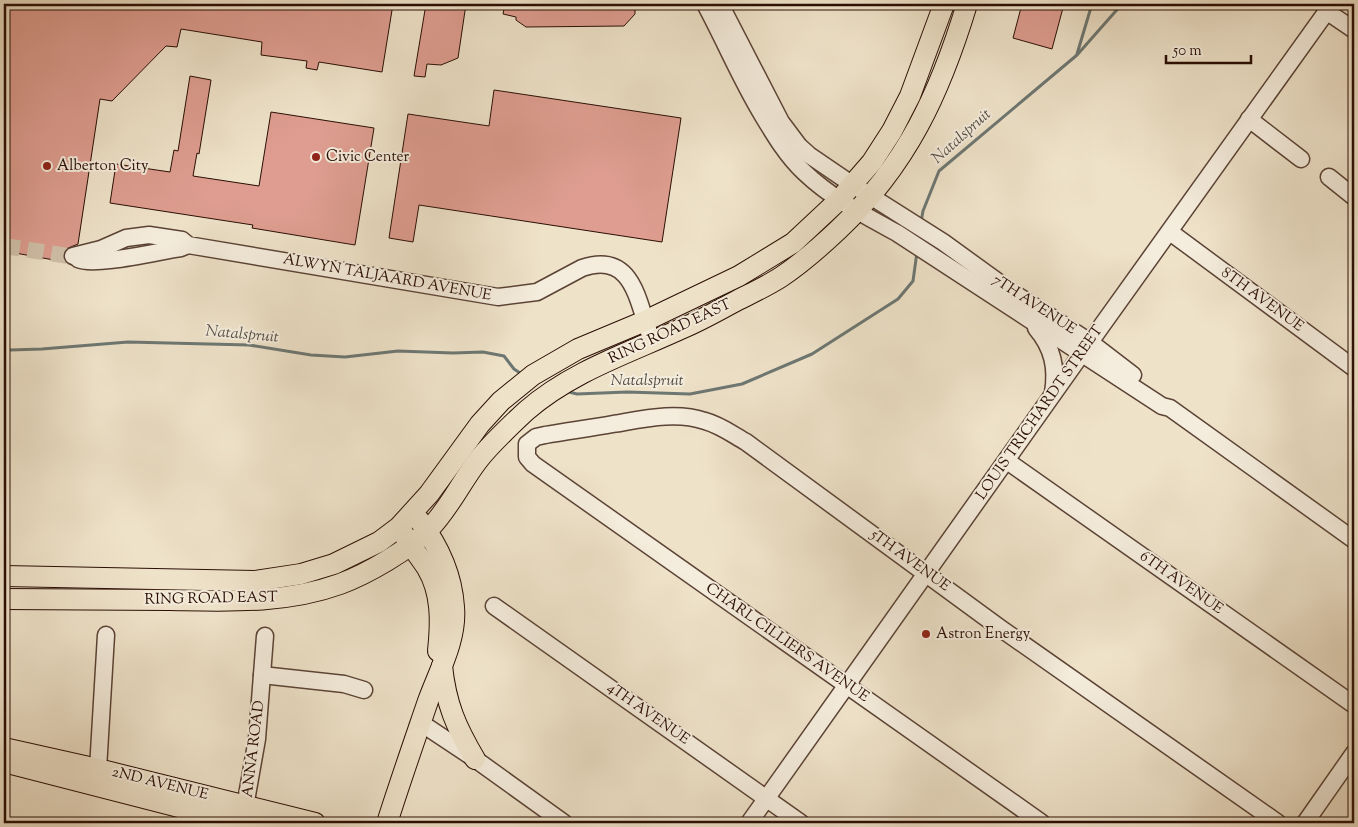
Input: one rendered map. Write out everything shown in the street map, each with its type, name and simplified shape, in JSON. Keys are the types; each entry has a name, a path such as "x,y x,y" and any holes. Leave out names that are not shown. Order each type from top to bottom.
{"main road":[{"name":"RING ROAD EAST","path":"4,576 255,581 301,574 334,564 379,542 406,520 429,494 480,424 501,401 533,375 578,349 645,321 738,276 793,243 839,200 853,186 892,130 910,96 944,4"},
{"name":"RING ROAD EAST","path":"4,599 249,601 297,596 341,584 390,559 427,531 446,508 479,459 526,412 572,378 685,328 779,278 811,255 858,212 872,197 907,148 925,116 942,78 967,4"},
{"path":"387,823 450,644 454,626 455,608 452,588 444,564 427,531 406,520"},
{"path":"406,520 410,544 435,585 440,608 440,633 434,686"},
{"path":"442,664 444,688 451,711 460,733 476,759"},
{"name":"2ND AVENUE","path":"4,748 96,777 243,818 315,823"},
{"name":"2ND AVENUE","path":"4,762 96,777"}],"street":[{"name":"7TH AVENUE","path":"705,4 745,84 774,134 804,172 839,200 896,233 1027,319 1086,348"},
{"name":"7TH AVENUE","path":"720,4 767,96 790,134 809,155 853,186 943,242 1086,348 1166,401 1170,408 1354,540"},
{"path":"1329,7 1354,30"},
{"name":"LOUIS TRICHARDT STREET","path":"749,823 1329,7"},
{"path":"1249,119 1301,159"},
{"path":"1329,178 1354,197"},
{"name":"8TH AVENUE","path":"1170,232 1354,368"},
{"name":"ALWYN TALJAARD AVENUE","path":"188,245 181,248 94,262 82,261 71,256 101,249 126,238 149,235 182,240 188,245 498,297 536,292 582,268 605,265 616,268 629,280 639,299 653,342"},
{"path":"126,238 151,252"},
{"path":"1027,319 1038,331 1051,352 1056,373 1053,395"},
{"name":"5TH AVENUE","path":"532,464 528,457 527,444 536,437 670,416 689,417 718,425 746,442 1000,628 1278,823"},
{"name":"6TH AVENUE","path":"1007,461 1354,705"},
{"name":"CHARL CILLIERS AVENUE","path":"532,464 1042,823"},
{"name":"4TH AVENUE","path":"494,606 801,823"},
{"path":"96,777 106,635"},
{"name":"ANNA ROAD","path":"243,818 257,738 265,636"},
{"path":"262,675 344,684 364,690"},
{"path":"421,723 476,759 564,823"},
{"path":"1305,823 1354,753"}],"building":[{"name":"Alberton City","path":"4,4 393,4 382,72 319,62 317,70 306,68 307,61 261,55 262,42 181,29 177,47 166,46 112,101 100,99 78,244 66,249 63,259 54,260 4,251"},
{"path":"426,4 466,4 458,58 441,65 427,64 425,77 414,76"},
{"path":"505,4 635,4 635,14 624,26 526,27 516,20 516,17 503,14"},
{"path":"1022,4 1064,4 1052,49 1013,38"},
{"name":"Civic Center","path":"190,76 211,80 199,154 197,153 193,176 259,186 271,112 374,128 355,245 252,228 253,225 110,203 116,164 170,172 174,150 178,151"},
{"path":"494,90 681,118 662,242 419,205 413,242 389,238 408,114 489,126"}],"waterway":[{"path":"1077,54 1092,4"},
{"name":"Natalspruit","path":"921,222 923,211 939,171 1077,55 1122,4"},
{"name":"Natalspruit","path":"565,391 577,394 627,392 690,394 742,384 812,354 898,299 913,281 917,252"},
{"name":"Natalspruit","path":"4,346 10,350 128,342 249,345 311,355 345,357 398,351 483,352 504,356 514,369 523,375"}],"tunnel":[{"path":"4,246 68,256"}],"place":[{"name":"Civic Center","path":"316,157"},
{"name":"Alberton City","path":"47,166"},
{"name":"Astron Energy","path":"926,634"}]}
